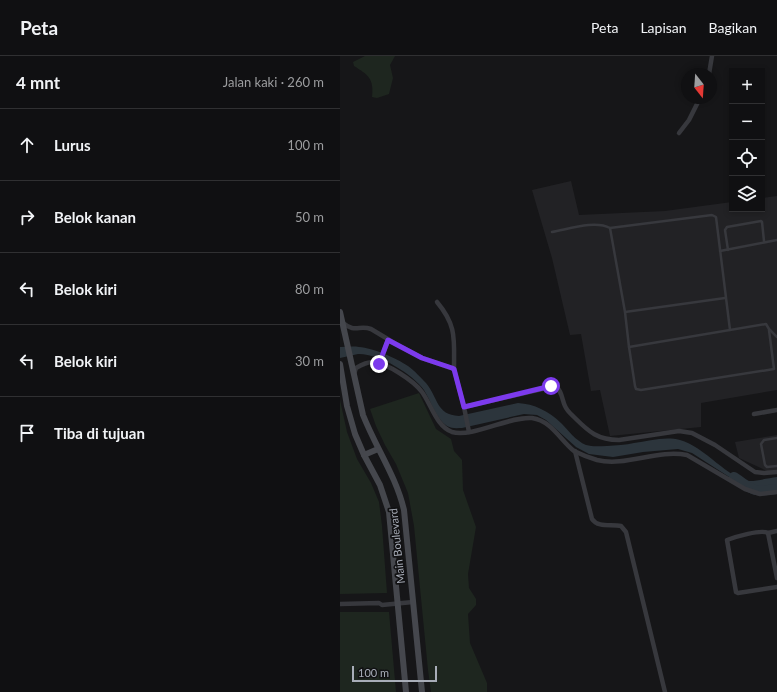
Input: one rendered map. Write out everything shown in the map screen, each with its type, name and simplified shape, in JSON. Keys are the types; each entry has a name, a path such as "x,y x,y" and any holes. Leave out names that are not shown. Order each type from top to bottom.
{"main road":[{"name":"Main Boulevard","path":"340,312 363,415 391,472 400,495 406,526 422,692"},
{"name":"Main Boulevard","path":"340,365 347,406 356,434 364,455 380,485 389,512 395,603 406,692"},
{"path":"364,455 378,448"}],"street":[{"path":"710,68 712,56"},
{"path":"679,133 689,120 697,104"},
{"path":"437,302 446,313 453,329 453,368 469,430"},
{"path":"343,323 355,329 371,329 422,358 453,368"},
{"path":"379,362 388,340"},
{"path":"354,374 356,368 362,364 379,362 414,384 421,392 436,418 445,429 453,432 469,430 520,418 540,420 551,427 575,451 597,460 617,461 666,453 677,453 687,455 745,489 760,494 777,492"},
{"path":"464,407 555,386 559,389 565,406 569,412 586,429 601,438 618,440 679,431 687,432 715,445 755,472 777,472"},
{"path":"754,414 777,410"},
{"path":"575,451 594,523 620,526 626,532 666,692"},
{"path":"777,532 758,532 729,539 726,543 736,592 738,593 777,587"},
{"path":"768,533 775,555 777,578"},
{"path":"340,604 413,602"}],"lane":[{"path":"552,232 596,224 604,225 610,228 712,215 716,217 730,330"},
{"path":"728,250 725,230 727,227 761,221 764,241"},
{"path":"610,228 625,312 636,389 641,390 776,369 769,329"},
{"path":"720,251 764,241 777,240"},
{"path":"625,312 725,298"},
{"path":"629,347 766,324 777,337"},
{"path":"777,438 764,440 761,444 765,465 767,467 777,466"}],"shaded area":[{"path":"365,56 395,56 390,65 393,78 389,94 377,98 372,97 371,81 363,72 354,66 353,62"},
{"path":"571,181 579,215 665,211 729,202 729,212 765,212 765,198 777,196 777,390 701,403 701,427 610,436 600,390 591,391 581,334 570,335 552,258 532,190"},
{"path":"340,347 371,349 408,366 430,388 442,409 451,415 459,416 518,403 530,405 551,415 586,445 607,446 663,439 680,440 689,443 725,469 742,479 753,481 777,477 777,489 755,488 737,482 692,453 678,449 643,452 613,457 589,454 576,447 546,420 537,415 524,414 462,428 449,427 440,419 424,390 404,371 385,361 366,355 358,354 340,358"},
{"path":"419,393 436,429 451,439 454,451 462,460 463,490 476,527 468,574 469,588 476,599 476,605 468,614 470,643 487,683 487,692 431,692 414,526 408,493 396,464 376,426 370,409"},
{"path":"340,400 347,432 357,459 371,483 379,502 387,593 340,594"},
{"path":"777,435 777,472 767,471 739,458 735,442"},
{"path":"340,612 389,612 396,692 340,692"}],"waterway":[{"path":"734,477 753,489 762,491 777,489"}],"route":[{"path":"379,364 388,340 422,358 454,369 464,407 551,386"}]}
